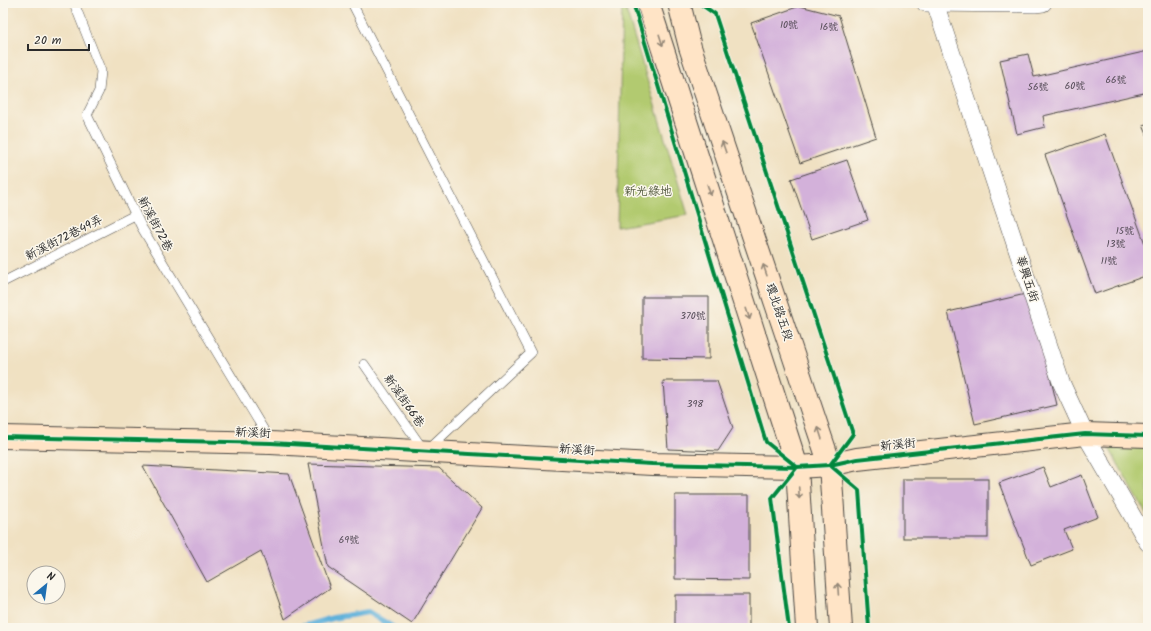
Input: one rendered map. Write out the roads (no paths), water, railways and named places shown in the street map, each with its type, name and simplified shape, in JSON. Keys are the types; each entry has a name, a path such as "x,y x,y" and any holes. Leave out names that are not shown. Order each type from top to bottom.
{"street":[{"path":"648,3 797,467 807,628"},
{"name":"環北路五段","path":"679,3 690,47 830,464 841,628"},
{"path":"931,3 1043,3"},
{"name":"華興五街","path":"931,3 1061,382 1085,434 1148,543"},
{"name":"新溪街","path":"3,437 271,443 652,464 797,467 1085,434 1148,436"}],"lane":[{"name":"新溪街72巷","path":"74,3 101,71 99,91 87,114 142,228 271,443"},
{"path":"352,3 531,353 425,452"},
{"name":"新溪街72巷49弄","path":"3,282 136,215"},
{"name":"新溪街66巷","path":"364,364 425,452"}],"waterway":[{"path":"298,628 333,618 368,612 394,628"}],"park label":[{"name":"新光綠地","path":"648,191"}]}
